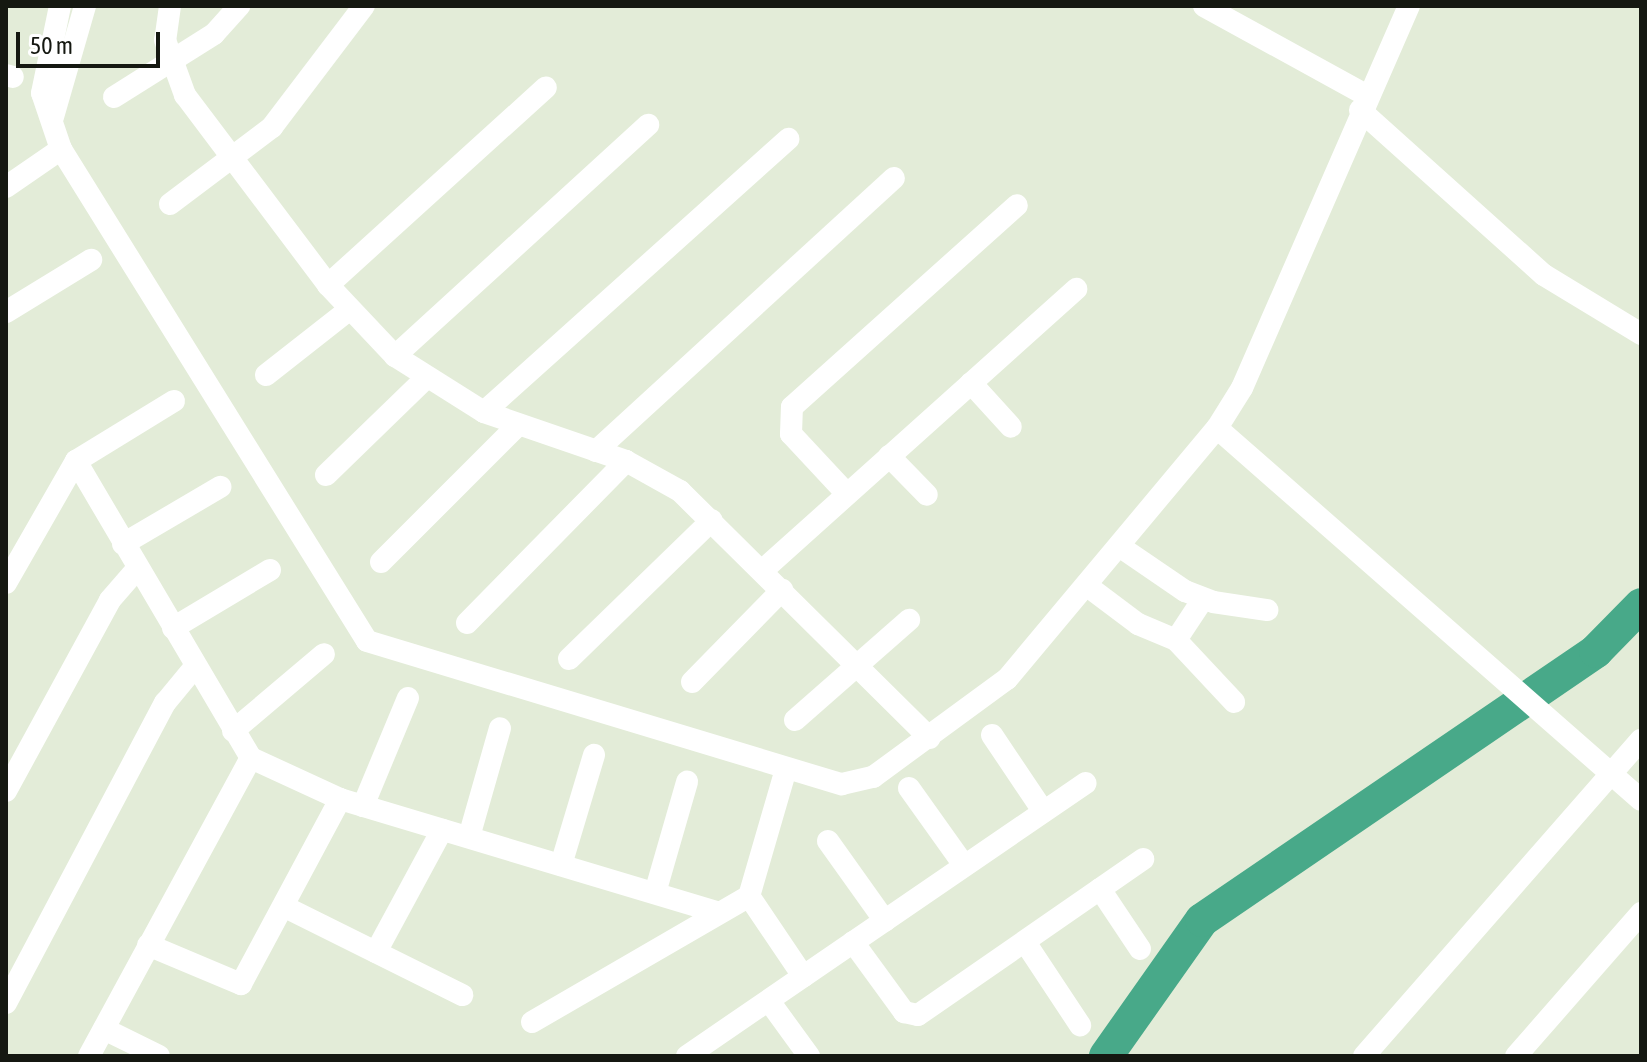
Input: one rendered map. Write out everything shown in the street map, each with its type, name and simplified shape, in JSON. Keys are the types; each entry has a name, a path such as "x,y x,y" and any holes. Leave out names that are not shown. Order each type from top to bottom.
{"street":[{"path":"60,6 43,72 42,93 53,117 61,149 367,641 786,769 857,784 930,738 1007,679 1217,428 1242,388 1363,102 1409,6"},
{"path":"53,117 85,6"},
{"path":"170,6 165,40 170,63 185,95 328,285 395,356 425,379 484,412 516,427 626,461 680,491 859,664 930,738"},
{"path":"114,97 214,34 239,6"},
{"path":"170,204 272,127 364,6"},
{"path":"1204,6 1363,102 1544,275 1641,334"},
{"path":"328,285 546,87"},
{"path":"395,356 648,125"},
{"path":"484,412 788,139"},
{"path":"6,187 61,149"},
{"path":"596,451 894,178"},
{"path":"847,494 791,434 792,407 1017,205"},
{"path":"6,312 91,260"},
{"path":"763,570 1076,289"},
{"path":"266,375 349,310"},
{"path":"326,475 425,379"},
{"path":"971,383 1011,427"},
{"path":"6,583 64,475 76,461 174,401"},
{"path":"381,562 516,427"},
{"path":"1217,428 1494,676 1641,800"},
{"path":"889,456 927,495"},
{"path":"76,461 194,668 251,758 340,799 717,912"},
{"path":"467,623 626,461"},
{"path":"123,544 220,487"},
{"path":"569,659 712,520"},
{"path":"1119,546 1203,599 1267,610"},
{"path":"6,791 110,600 137,569"},
{"path":"173,628 270,570"},
{"path":"1086,585 1138,624 1176,640 1234,702"},
{"path":"692,682 782,590"},
{"path":"1176,640 1203,599"},
{"path":"795,720 909,620"},
{"path":"233,731 324,654"},
{"path":"6,1003 165,703 194,668"},
{"path":"363,806 408,698"},
{"path":"469,837 500,728"},
{"path":"992,735 1043,811"},
{"path":"1364,1056 1641,740"},
{"path":"561,865 594,755"},
{"path":"89,1056 251,758"},
{"path":"532,1022 749,896 786,769"},
{"path":"655,893 687,782"},
{"path":"687,1056 1085,783"},
{"path":"909,788 964,865"},
{"path":"148,945 241,984 285,907 340,799"},
{"path":"376,952 442,830"},
{"path":"828,841 885,921"},
{"path":"853,942 901,1008 912,1015 1025,942 1143,859"},
{"path":"1100,889 1140,949"},
{"path":"749,896 803,976"},
{"path":"285,907 462,995"},
{"path":"1516,1056 1641,913"},
{"path":"1025,942 1080,1025"},
{"path":"769,1001 809,1056"},
{"path":"104,1029 159,1056"}],"waterway":[{"path":"1106,1056 1202,920 1596,651 1641,605"}]}
